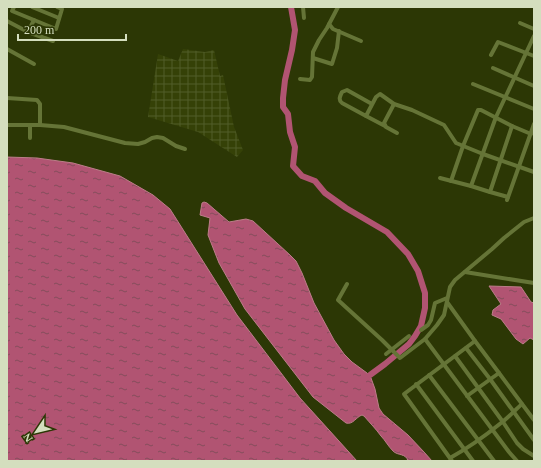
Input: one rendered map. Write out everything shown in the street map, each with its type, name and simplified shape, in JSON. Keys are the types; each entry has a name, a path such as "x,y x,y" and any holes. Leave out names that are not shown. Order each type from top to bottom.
{"street":[{"path":"14,7 12,11 56,28 62,9 57,7"},
{"path":"32,7 59,18"},
{"path":"303,7 304,18"},
{"path":"300,80 310,80 312,77 313,52 338,7"},
{"path":"28,32 34,20"},
{"path":"7,21 28,32 53,41"},
{"path":"520,23 534,29"},
{"path":"329,24 334,29 361,41"},
{"path":"313,58 332,64 337,48 338,31"},
{"path":"471,186 496,117 534,36"},
{"path":"491,55 498,42 534,56"},
{"path":"7,49 34,64"},
{"path":"493,68 534,86"},
{"path":"473,84 534,109"},
{"path":"372,104 347,90 342,92 339,98 340,102 397,133"},
{"path":"366,116 376,96 380,94 394,104 412,110 444,125 456,143 534,172"},
{"path":"7,98 37,100 40,104 40,125"},
{"path":"386,127 384,122 394,104"},
{"path":"452,181 463,146 478,110 481,110 531,134"},
{"path":"440,178 471,186 507,198 534,124"},
{"path":"7,125 64,127 125,143 138,144 157,137 163,138 184,149"},
{"path":"30,125 30,138"},
{"path":"490,192 512,126"},
{"path":"347,284 338,300 400,358 424,339 437,325 444,315 450,287 456,280 524,222 534,218"},
{"path":"465,272 534,284"},
{"path":"447,300 455,314 534,420"},
{"path":"421,330 428,325 435,303 447,300"},
{"path":"444,315 455,314"},
{"path":"386,354 409,336"},
{"path":"424,339 517,461"},
{"path":"475,341 404,394 451,460 503,422 522,404"},
{"path":"466,348 534,440"},
{"path":"455,356 517,443 534,456"},
{"path":"467,396 499,372"},
{"path":"429,375 494,461"},
{"path":"416,384 473,461"}],"shaded area":[{"path":"183,49 205,52 214,50 220,76 223,75 234,127 243,150 237,157 198,132 148,117 158,54 178,61"}],"water":[{"path":"7,157 37,158 73,163 120,176 153,195 170,209 237,315 300,398 357,461 7,461"},
{"path":"204,202 229,222 246,219 253,221 296,261 314,303 334,340 344,354 371,378 379,408 383,414 408,435 432,461 408,461 406,457 393,451 364,416 360,416 351,423 346,423 313,397 245,309 219,263 208,235 210,218 200,215 202,203"},
{"path":"489,286 521,287 531,302 534,303 534,340 530,338 523,344 516,339 501,319 492,315 493,310 501,304"}],"waterway":[{"path":"291,7 295,30 285,80 283,107 288,114 290,132 295,147 293,166 302,176 315,181 325,193 346,208 387,232 408,254 418,271 425,293 425,308 421,326 415,336 409,344 370,375"}]}
